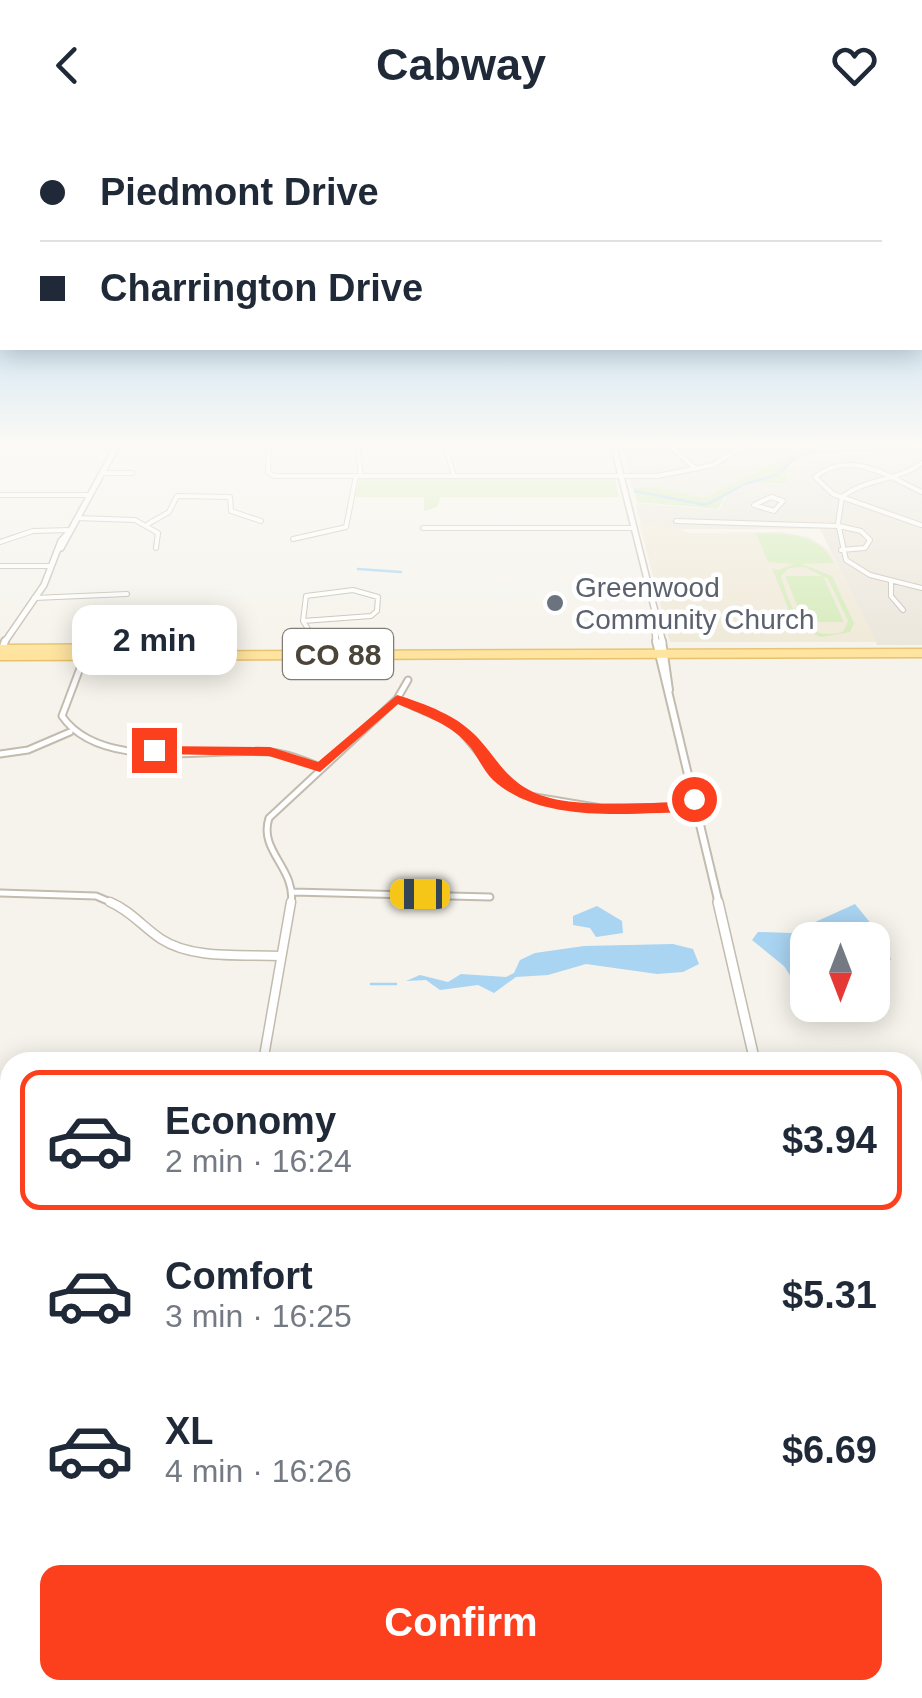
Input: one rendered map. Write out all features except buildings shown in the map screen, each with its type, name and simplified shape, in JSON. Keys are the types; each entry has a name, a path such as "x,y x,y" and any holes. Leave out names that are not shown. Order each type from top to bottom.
{"main road":[{"name":"CO 88","path":"2,650 86,655 656,650"},
{"name":"CO 88","path":"2,650 922,651"}],"street":[{"path":"148,524 161,517"},
{"path":"246,517 260,522"},
{"path":"293,539 346,527 349,517"},
{"path":"631,517 666,650 673,684 670,690"},
{"path":"775,517 776,523"},
{"path":"840,517 842,550 855,568 922,588"},
{"path":"2,650 77,518 123,518 148,524 158,532 156,548"},
{"path":"676,522 839,526 858,530 870,540 865,548 842,550"},
{"path":"423,528 634,528"},
{"path":"0,542 32,531 71,530"},
{"path":"0,566 49,569"},
{"path":"890,581 891,596 903,610"},
{"path":"366,592 378,598 377,611 371,616 303,621 306,598 313,593 366,592"},
{"path":"34,597 128,594"},
{"path":"654,612 656,650 670,690 753,1052"},
{"path":"303,621 318,637 317,649"},
{"path":"86,655 62,710 70,732 105,748 270,752 320,767"},
{"path":"265,1052 293,892 291,873 270,850 265,828 274,810 397,699 408,680"},
{"path":"397,699 452,722 473,742 497,776 530,797 562,804 696,807"},
{"path":"0,754 28,750 70,732"},
{"path":"0,892 96,896 119,904 162,940 188,951 280,956"},
{"path":"293,892 490,896"}],"shaded area":[{"path":"639,517 922,517 922,645 877,645 820,529 642,529"},
{"path":"640,525 672,526 690,533 781,532 809,537 830,551 877,642 670,642"}],"green space":[{"path":"756,533 801,537 819,545 834,563 802,564 832,576 854,623 850,632 821,637 795,625 772,568 778,570 794,564 768,562","holes":["804,567 828,579 848,621 843,632 829,634 808,628 794,611 781,576 789,568"]},
{"path":"785,576 823,576 844,622 804,622"}],"water":[{"path":"855,904 870,922 815,922"},
{"path":"597,906 622,921 623,933 596,937 590,928 573,925 573,916"},
{"path":"758,932 790,933 790,975 752,940"},
{"path":"673,944 693,949 699,964 683,972 657,974 586,964 548,975 516,977 494,993 478,985 440,990 426,980 406,981 420,975 448,982 461,974 506,977 514,973 520,960 535,953 584,946"}],"waterway":[{"path":"358,569 401,572"},
{"path":"371,984 396,984"}],"place":[{"name":"Greenwood Community Church","path":"555,603"}],"route":[{"path":"154,750 270,752 294,756 320,767 397,699 452,722 473,742 497,776 530,797 562,804 696,807 694,799"}]}
